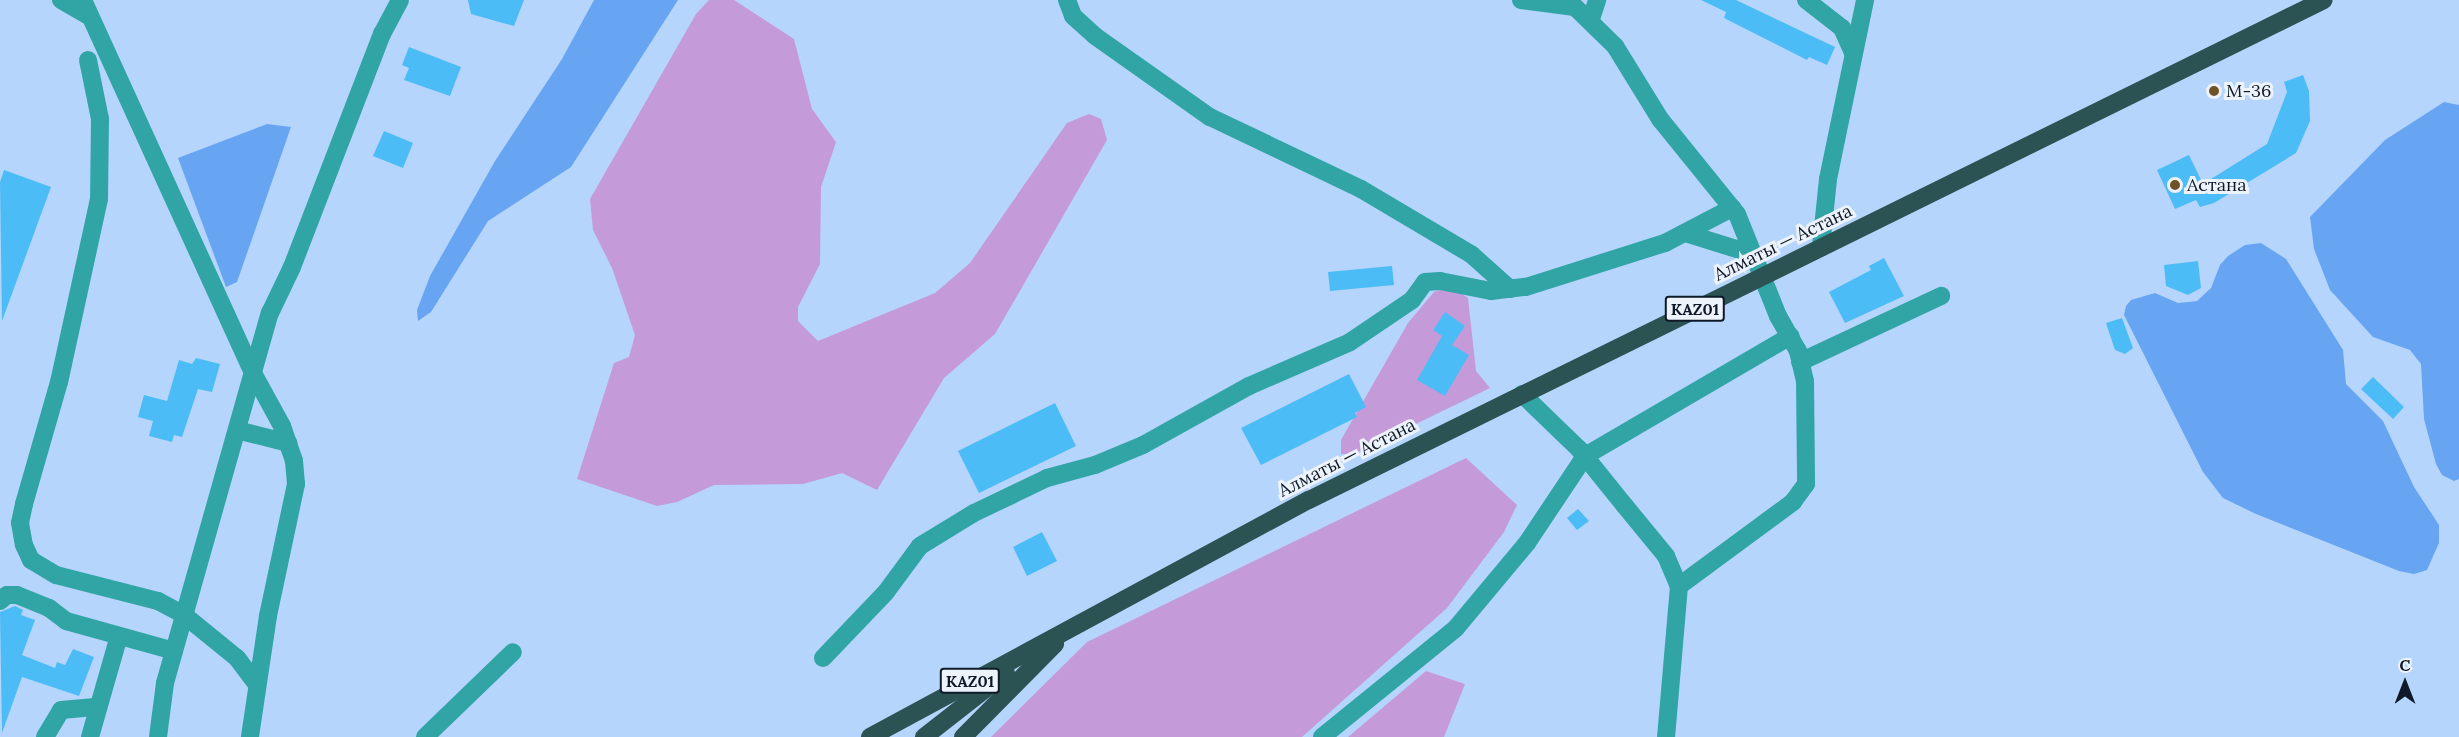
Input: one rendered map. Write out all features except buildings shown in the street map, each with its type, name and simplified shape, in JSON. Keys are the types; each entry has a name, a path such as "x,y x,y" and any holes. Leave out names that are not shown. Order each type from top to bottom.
{"highway":[{"name":"Алматы — Астана","path":"1072,628 1309,500 2324,0"},
{"name":"KАZ01","path":"870,737 1072,628"},
{"name":"KАZ01","path":"924,737 990,683 1072,628"},
{"name":"KАZ01","path":"963,737 1072,628"}],"street":[{"path":"61,0 90,17"},
{"path":"83,0 253,373 288,443 296,484 256,682 250,737"},
{"path":"158,737 174,651 270,313 292,267 382,34 400,0"},
{"path":"1067,0 1073,16 1095,36 1210,117 1361,189 1472,255 1510,289"},
{"path":"1521,0 1575,7 1592,19 1615,46 1660,119 1732,208 1800,362 1807,430 1806,484 1793,502 1679,586"},
{"path":"1592,19 1597,0"},
{"path":"1806,0 1835,22 1853,53"},
{"path":"1821,248 1828,179 1865,0"},
{"path":"88,60 100,118 99,199 58,382 24,504 20,523 24,545 31,560 56,575 158,601 184,615 237,658 256,682"},
{"path":"823,658 886,592 920,546 974,513 1047,478 1095,465 1143,445 1249,386 1350,342 1412,300 1425,282 1440,281 1491,291 1510,289 1665,243 1732,208"},
{"path":"1685,233 1754,254"},
{"path":"1800,362 1941,296"},
{"path":"1322,737 1456,628 1527,543 1585,456 1790,336"},
{"path":"1522,394 1585,456 1666,556 1679,586 1666,737"},
{"path":"237,430 288,443"},
{"path":"0,601 7,595 17,595 49,608 66,621 174,651"},
{"path":"90,737 119,636"},
{"path":"425,737 513,652"},
{"path":"45,737 61,710 98,707"}],"shaded area":[{"path":"709,0 734,0 794,39 812,109 836,142 821,187 820,264 798,307 798,321 818,341 935,293 970,263 1067,123 1089,114 1101,119 1107,140 995,334 944,378 877,490 842,473 803,484 714,485 677,502 657,506 577,479 614,363 629,357 635,335 612,268 593,230 590,199 696,14"},
{"path":"1450,286 1468,298 1476,371 1490,388 1354,454 1341,454 1341,440 1408,323 1434,292"},
{"path":"1466,458 1517,505 1504,532 1447,608 1302,737 991,737 1087,642"},
{"path":"1426,671 1465,684 1444,737 1348,737"}],"water":[{"path":"594,0 678,0 571,167 488,221 431,312 418,321 417,310 430,276 495,161 562,59"},
{"path":"2444,102 2459,105 2459,479 2454,481 2442,475 2436,464 2424,419 2421,364 2410,350 2373,337 2330,290 2314,249 2310,217 2385,140"},
{"path":"267,124 291,127 237,282 226,287 178,158"},
{"path":"2261,243 2286,259 2343,350 2346,384 2383,421 2414,487 2439,525 2439,543 2427,570 2414,574 2399,571 2256,514 2223,498 2203,472 2124,315 2126,306 2131,300 2155,293 2178,303 2197,301 2211,288 2220,265 2228,256 2245,245"}],"place":[{"name":"М-36","path":"2214,91"},
{"name":"Астана","path":"2175,185"}]}
